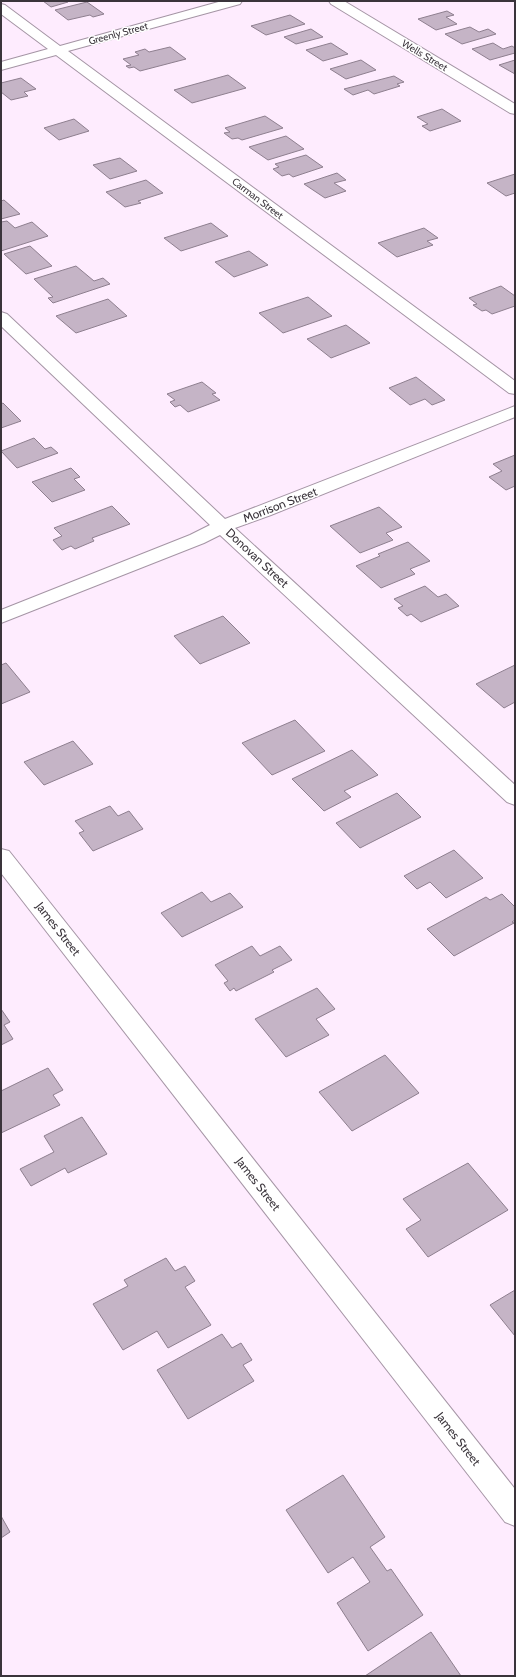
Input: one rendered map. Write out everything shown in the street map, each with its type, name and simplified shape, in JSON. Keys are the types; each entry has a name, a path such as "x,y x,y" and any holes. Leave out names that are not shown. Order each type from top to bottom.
{"street":[{"name":"Greenly Street","path":"1,66 236,1"},
{"name":"Wells Street","path":"335,1 515,110"},
{"name":"Carman Street","path":"1,8 515,389"},
{"name":"Donovan Street","path":"1,316 201,507 515,797"},
{"name":"Morrison Street","path":"1,617 197,539 223,526 265,511 515,411"},
{"name":"James Street","path":"1,857 515,1512"}],"building":[{"path":"43,1 66,1 68,2 51,7"},
{"path":"87,2 104,14 93,17 90,15 68,20 55,10"},
{"path":"447,11 454,15 446,17 457,24 436,30 418,19"},
{"path":"290,15 305,24 266,35 251,26"},
{"path":"470,27 479,32 488,29 496,34 462,44 445,34"},
{"path":"311,29 323,37 296,44 284,37"},
{"path":"331,43 348,54 323,61 306,50"},
{"path":"493,43 503,49 512,46 515,48 515,53 490,60 472,49"},
{"path":"170,47 186,59 140,71 134,67 129,68 126,66 131,65 123,59 139,55 135,52 145,49 149,52"},
{"path":"361,60 376,70 346,79 330,69"},
{"path":"515,60 515,74 499,65"},
{"path":"228,75 246,88 192,103 174,90"},
{"path":"394,76 404,82 397,84 400,86 374,94 368,90 353,95 344,89"},
{"path":"21,78 36,89 24,92 28,96 11,100 1,92 1,83"},
{"path":"442,109 461,121 430,131 422,126 428,124 417,117"},
{"path":"265,116 283,128 242,140 238,138 232,139 224,133 230,132 225,128"},
{"path":"74,119 89,131 59,140 44,128"},
{"path":"286,136 304,149 268,160 249,147"},
{"path":"306,155 323,167 293,177 289,174 282,176 273,169 279,167 275,164"},
{"path":"120,158 137,171 110,179 93,165"},
{"path":"337,173 346,180 334,183 346,191 325,198 304,184"},
{"path":"515,174 515,193 506,196 487,183"},
{"path":"146,180 163,193 138,201 141,203 125,207 106,192"},
{"path":"4,200 20,214 1,219 1,201"},
{"path":"7,221 15,228 32,222 48,236 1,251 1,222"},
{"path":"211,223 228,236 181,251 164,238"},
{"path":"424,228 438,238 427,241 433,245 397,257 378,243"},
{"path":"30,246 52,266 26,274 4,254"},
{"path":"249,251 268,265 234,277 215,262"},
{"path":"76,266 94,281 103,278 110,284 53,303 48,298 53,297 34,279"},
{"path":"501,286 515,296 515,306 492,314 486,310 482,311 473,305 477,304 469,298"},
{"path":"308,297 332,316 283,333 259,313"},
{"path":"108,299 127,316 76,333 56,316"},
{"path":"346,325 370,343 331,358 307,339"},
{"path":"416,377 445,400 432,405 425,399 410,405 389,388"},
{"path":"202,382 216,393 212,394 220,400 188,412 180,405 175,407 170,402 175,400 167,394"},
{"path":"3,403 21,421 1,428 1,404"},
{"path":"34,438 45,449 51,447 58,453 17,468 1,451"},
{"path":"515,455 515,486 506,490 489,477 502,471 493,464"},
{"path":"71,468 80,477 74,479 85,490 52,502 32,482"},
{"path":"112,506 130,524 92,538 94,541 75,549 71,546 62,550 53,540 62,536 54,528"},
{"path":"379,507 402,527 386,533 393,540 360,553 330,526"},
{"path":"408,542 430,561 410,569 415,574 381,588 356,566 380,556 378,554"},
{"path":"425,586 438,597 446,594 459,606 421,622 411,614 407,616 398,608 403,606 394,599"},
{"path":"223,616 250,643 200,664 174,636"},
{"path":"6,663 30,692 1,704 1,665"},
{"path":"515,665 515,702 504,708 476,684"},
{"path":"295,720 325,751 272,775 242,743"},
{"path":"73,741 93,764 44,785 24,762"},
{"path":"352,750 378,775 344,791 351,797 324,811 292,779"},
{"path":"397,793 421,817 360,848 336,823"},
{"path":"110,806 118,816 129,811 143,829 93,851 79,833 84,831 75,821"},
{"path":"454,850 483,878 446,898 430,882 417,889 404,876"},
{"path":"202,892 211,902 230,893 243,907 182,937 161,913"},
{"path":"502,894 515,907 515,920 512,922 514,923 454,956 427,929 486,897 490,900"},
{"path":"252,946 260,956 280,946 292,960 272,970 274,972 236,991 234,988 230,991 224,983 228,981 215,965"},
{"path":"317,988 335,1009 316,1019 329,1035 286,1057 255,1019"},
{"path":"1,1009 10,1022 4,1025 13,1039 1,1045"},
{"path":"385,1055 419,1093 352,1131 319,1092"},
{"path":"48,1068 63,1090 53,1095 60,1105 1,1133 1,1091"},
{"path":"82,1117 107,1154 68,1173 65,1168 31,1186 20,1169 54,1152 44,1136"},
{"path":"468,1163 508,1210 428,1257 406,1229 421,1220 403,1199"},
{"path":"166,1258 175,1271 185,1266 195,1281 185,1287 211,1325 168,1348 157,1331 123,1350 93,1304 128,1286 124,1280"},
{"path":"515,1290 515,1336 490,1305"},
{"path":"222,1334 232,1348 241,1343 252,1360 243,1365 254,1381 188,1419 157,1370"},
{"path":"343,1475 385,1537 370,1547 387,1571 391,1569 423,1615 368,1651 337,1603 370,1582 353,1557 328,1573 286,1510"},
{"path":"1,1516 10,1532 1,1538"},
{"path":"431,1632 461,1676 365,1676"}]}
